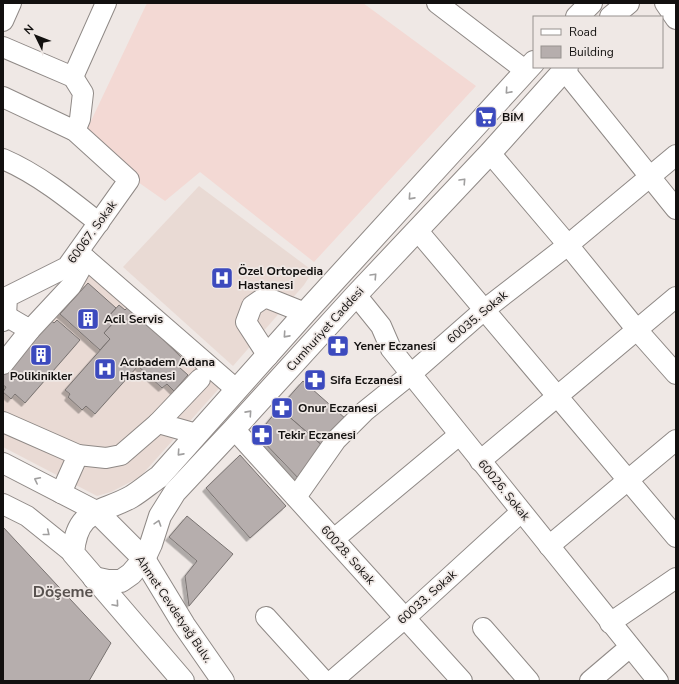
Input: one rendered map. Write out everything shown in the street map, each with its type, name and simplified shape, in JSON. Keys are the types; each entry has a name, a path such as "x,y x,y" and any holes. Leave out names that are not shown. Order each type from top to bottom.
{"main road":[{"path":"578,16 591,3"},
{"path":"612,16 628,3"},
{"name":"Cumhuriyet Caddesi","path":"73,553 77,531 85,521 96,511 130,497 159,477 305,313 530,67"},
{"name":"Cumhuriyet Caddesi","path":"94,578 108,581 121,580 131,574 144,559 151,544 160,516 175,492 356,295 490,153 565,69"},
{"name":"Ahmet Cevdetyağ Bulv.","path":"96,511 144,559 184,625 223,681"},
{"path":"73,553 183,681"}],"street":[{"path":"3,21 11,3"},
{"path":"72,77 106,3"},
{"path":"665,3 676,19"},
{"path":"440,4 530,67"},
{"path":"3,47 72,77 83,93 80,119 75,131 3,97"},
{"path":"565,69 676,209"},
{"name":"60067. Sokak","path":"5,307 67,267 82,255 98,223 130,180 75,131"},
{"path":"490,153 568,245 636,330 676,374"},
{"name":"60035. Sokak","path":"296,497 336,440 365,411 411,374 484,310 568,245 676,155"},
{"path":"3,159 57,190 98,223"},
{"path":"417,230 676,537"},
{"path":"3,364 30,330 71,286 82,255 236,390"},
{"name":"60026. Sokak","path":"356,295 381,326 391,349 658,681"},
{"path":"268,356 246,322 252,306 265,297 305,313"},
{"path":"480,461 676,297"},
{"path":"5,307 30,330"},
{"path":"3,422 78,455 106,458 121,455 158,423 200,379"},
{"path":"158,423 197,434"},
{"name":"60028. Sokak","path":"234,429 462,681"},
{"path":"334,539 459,435"},
{"path":"549,546 676,440"},
{"path":"61,492 78,455"},
{"name":"Ahmet Cevdetyağ Bulv.","path":"3,463 96,511"},
{"path":"3,504 27,516 73,553"},
{"name":"60033. Sokak","path":"332,681 405,618 521,512"},
{"path":"610,623 676,578"},
{"path":"266,617 324,681"},
{"path":"483,628 529,681"},
{"path":"590,681 630,647"}],"shaded area":[{"path":"147,3 363,3 476,86 314,262 200,172 165,201 81,142"},
{"name":"Özel Ortopedia Hastanesi","path":"199,186 313,271 304,285 233,366 123,267"},
{"name":"Acıbadem Adana Hastanesi","path":"91,260 223,384 140,477 111,492 97,496 3,447 3,354"}],"building":[{"name":"Acil Servis","path":"88,283 116,308 109,316 115,321 104,333 110,339 100,350 60,314"},
{"path":"119,305 125,310 129,306 185,361 179,367 188,375 174,391 167,384 162,388 138,366 95,414 86,406 82,410 68,397 70,394 65,390 110,339 104,333 115,321 109,316"},
{"name":"Polikinikler","path":"48,318 54,323 57,320 80,340 25,403 15,394 11,399 3,392 6,387 3,385 3,370"},
{"path":"303,381 346,419 324,447 279,408"},
{"path":"279,408 324,447 301,481 257,435"},
{"path":"240,455 286,506 250,538 206,488"},
{"path":"187,516 233,554 189,606 185,576 197,561 169,537"},
{"path":"3,527 111,643 89,681 3,681"}],"place":[{"name":"BiM","path":"486,117"},
{"name":"Özel Ortopedia Hastanesi","path":"222,278"},
{"name":"Acil Servis","path":"88,319"},
{"name":"Yener Eczanesi","path":"338,346"},
{"name":"Polikinikler","path":"41,355"},
{"name":"Acıbadem Adana Hastanesi","path":"105,369"},
{"name":"Sifa Eczanesi","path":"315,380"},
{"name":"Onur Eczanesi","path":"282,408"},
{"name":"Tekir Eczanesi","path":"262,435"}],"district":[{"name":"Döşeme","path":"63,592"}]}
